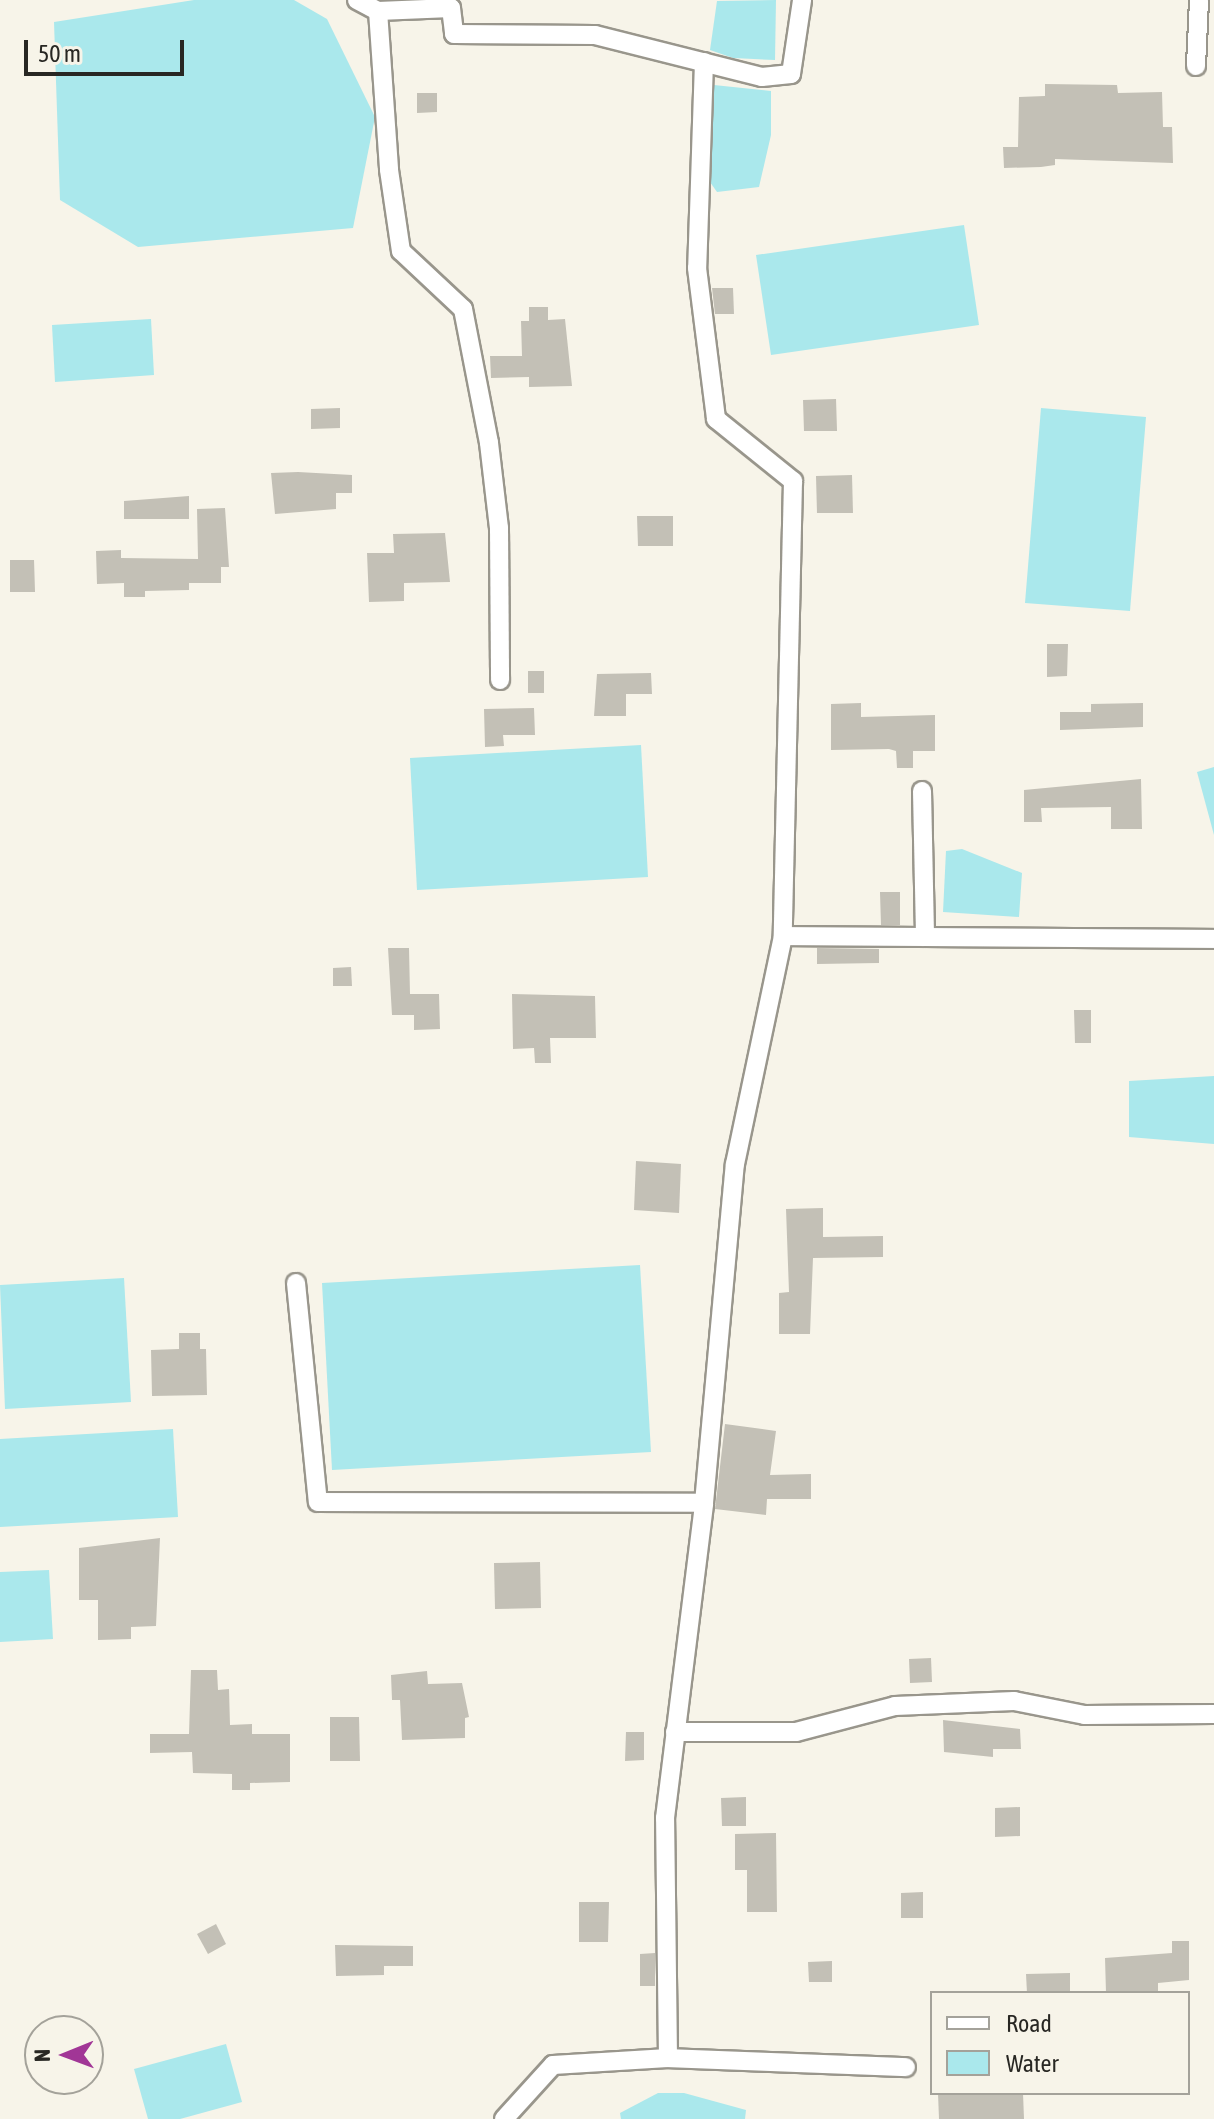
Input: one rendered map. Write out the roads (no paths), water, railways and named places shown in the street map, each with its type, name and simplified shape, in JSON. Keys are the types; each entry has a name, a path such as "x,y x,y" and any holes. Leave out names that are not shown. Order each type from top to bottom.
{"street":[{"path":"357,0 378,11 451,8 454,34 595,35 762,77 791,74 802,0"},
{"path":"1196,66 1199,0"},
{"path":"378,11 389,170 401,251 463,309 489,443 499,528 500,680"},
{"path":"668,2058 665,1818 704,1503 735,1164 783,936 793,481 716,419 697,268 704,62"},
{"path":"922,791 925,937"},
{"path":"783,936 1214,939"},
{"path":"296,1283 318,1502 704,1503"},
{"path":"675,1732 796,1732 895,1706 1014,1701 1085,1715 1214,1714"},
{"path":"504,2119 553,2065 668,2058 906,2067"}],"water":[{"path":"194,0 294,0 327,19 375,117 353,228 138,247 60,200 54,22"},
{"path":"776,0 775,60 733,58 710,50 717,1"},
{"path":"714,85 771,91 771,135 759,187 717,192 705,175"},
{"path":"964,225 979,325 771,355 756,255"},
{"path":"151,319 154,375 55,382 52,325"},
{"path":"1041,408 1146,417 1130,611 1025,603"},
{"path":"641,745 648,877 417,890 410,758"},
{"path":"1214,767 1214,835 1197,772"},
{"path":"962,849 1022,873 1019,917 943,912 946,851"},
{"path":"1214,1076 1214,1144 1129,1137 1129,1081"},
{"path":"640,1265 651,1452 332,1470 322,1283"},
{"path":"124,1278 131,1402 5,1409 0,1285"},
{"path":"173,1429 178,1517 0,1527 0,1439"},
{"path":"49,1570 53,1639 0,1642 0,1572"},
{"path":"226,2044 242,2102 180,2119 148,2119 134,2069"},
{"path":"658,2093 684,2093 746,2110 745,2119 621,2119 620,2113"}]}
